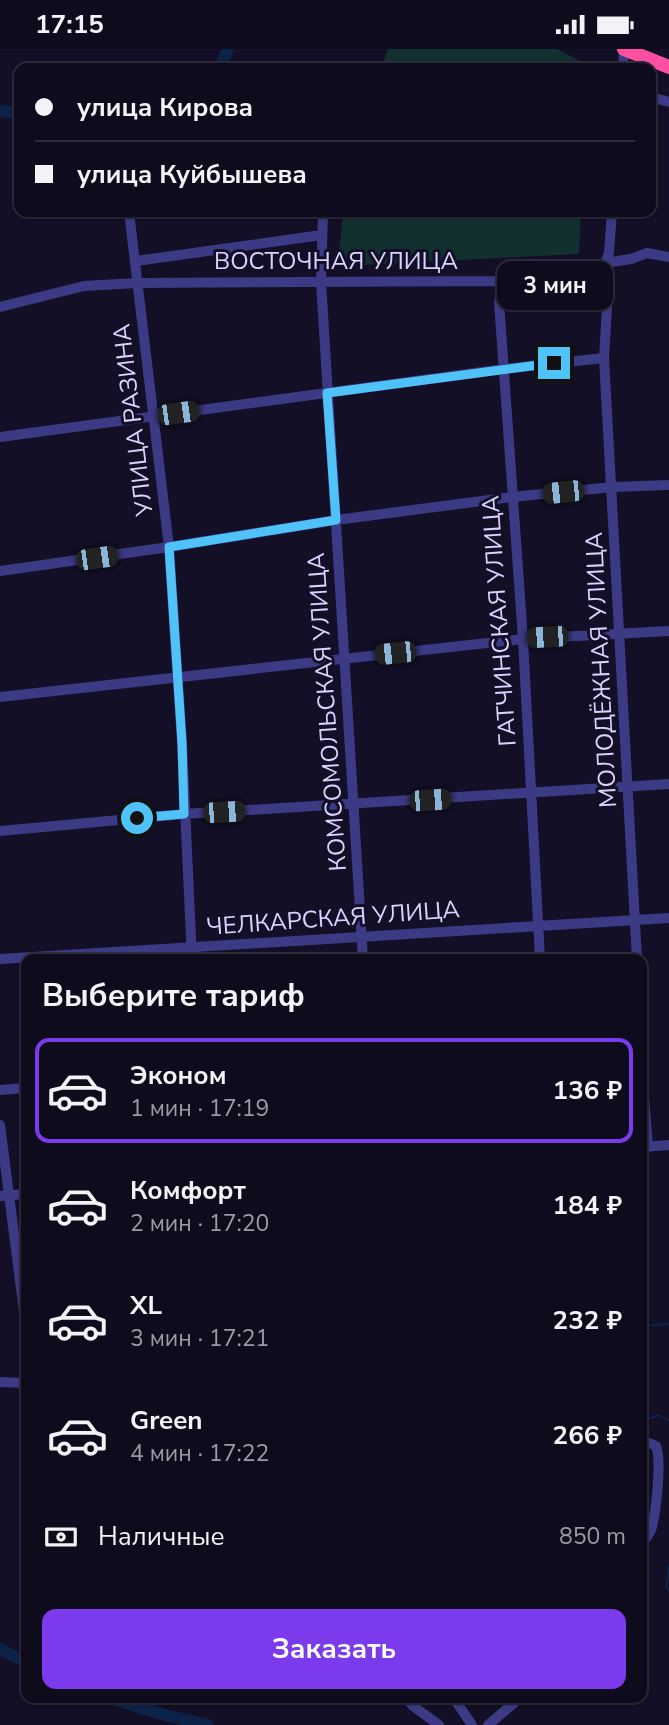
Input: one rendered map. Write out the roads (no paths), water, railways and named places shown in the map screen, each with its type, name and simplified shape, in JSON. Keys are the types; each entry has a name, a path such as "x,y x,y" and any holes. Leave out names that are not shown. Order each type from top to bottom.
{"highway":[{"path":"624,49 669,68"}],"street":[{"name":"УЛИЦА РАЗИНА","path":"130,217 169,547 192,953"},
{"name":"КОМСОМОЛЬСКАЯ УЛИЦА","path":"323,217 321,282 363,954"},
{"name":"МОЛОДЁЖНАЯ УЛИЦА","path":"612,217 609,253 605,263 609,274 604,358 636,954"},
{"name":"ВОСТОЧНАЯ УЛИЦА","path":"136,261 322,235"},
{"name":"ВОСТОЧНАЯ УЛИЦА","path":"0,307 84,286 137,283 503,281 523,275 595,270 605,263 631,259 646,253 669,257"},
{"name":"ГАТЧИНСКАЯ УЛИЦА","path":"503,281 499,302 523,639 540,954"},
{"path":"0,437 604,358"},
{"path":"0,571 336,520 512,497 613,487 669,485"},
{"path":"0,697 523,639 669,631"},
{"path":"0,831 184,814 669,784"},
{"name":"ЧЕЛКАРСКАЯ УЛИЦА","path":"154,954 192,953 361,937 669,918"},
{"name":"ЧЕЛКАРСКАЯ УЛИЦА","path":"0,958 21,957"},
{"path":"0,1090 21,1088"},
{"path":"0,1125 5,1195 21,1289"},
{"path":"647,1147 669,1145"},
{"path":"0,1382 21,1383"},
{"path":"647,1442 656,1446 660,1456 653,1517 647,1536"},
{"path":"410,1703 439,1725"},
{"path":"457,1703 472,1725"},
{"path":"488,1725 514,1703"}],"waterway":[{"path":"222,63 228,49"},
{"path":"0,111 14,112"},
{"path":"647,1326 669,1324"},
{"path":"647,1419 659,1415 669,1421"},
{"path":"669,1566 666,1588 669,1590"},
{"path":"0,1649 21,1660"},
{"path":"126,1703 208,1725"}]}
